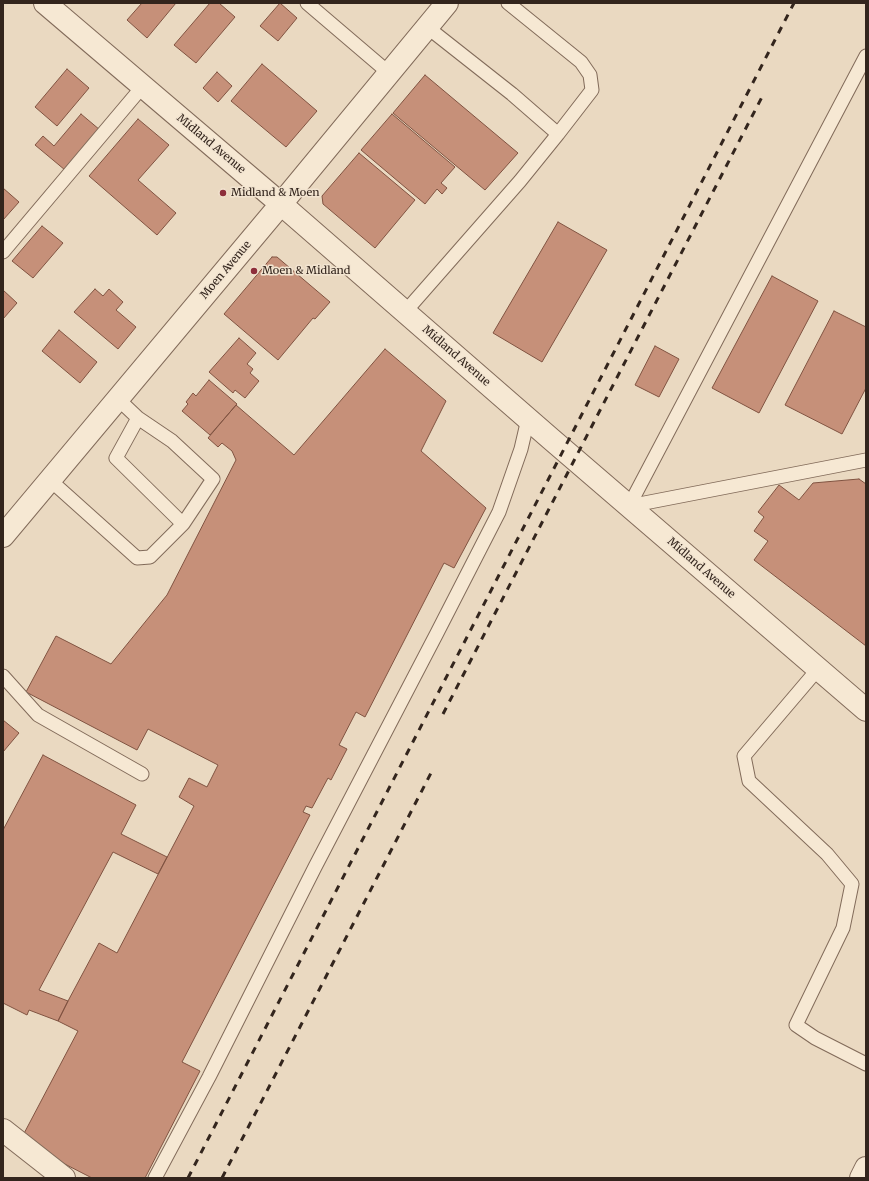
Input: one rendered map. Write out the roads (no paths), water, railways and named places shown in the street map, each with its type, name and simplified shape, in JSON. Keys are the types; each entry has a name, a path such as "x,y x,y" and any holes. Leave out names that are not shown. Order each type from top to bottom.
{"street":[{"name":"Midland Avenue","path":"45,3 281,204 866,710"},
{"name":"Moen Avenue","path":"3,536 447,3"},
{"path":"3,1130 64,1178"},
{"path":"861,1178 866,1168"}],"lane":[{"path":"307,3 389,74"},
{"path":"405,312 520,181 592,90 590,75 581,62 508,3"},
{"path":"427,27 512,94 558,134"},
{"path":"629,506 866,56"},
{"path":"3,252 143,86"},
{"path":"50,480 137,558 150,557 183,524 213,479 172,441 138,418 118,399"},
{"path":"138,418 116,458 183,524"},
{"path":"155,1178 209,1077 315,867 499,512 521,449 528,419"},
{"path":"629,506 866,460"},
{"path":"818,669 744,756 749,781 827,854 852,884 843,928 796,1025 815,1038 866,1064"},
{"path":"3,676 38,715 142,774"}],"railway":[{"path":"188,1178 794,3"},
{"path":"443,714 762,97"},
{"path":"222,1178 431,773"}],"place":[{"name":"Midland & Moen","path":"223,193"},
{"name":"Moen & Midland","path":"254,271"}]}
